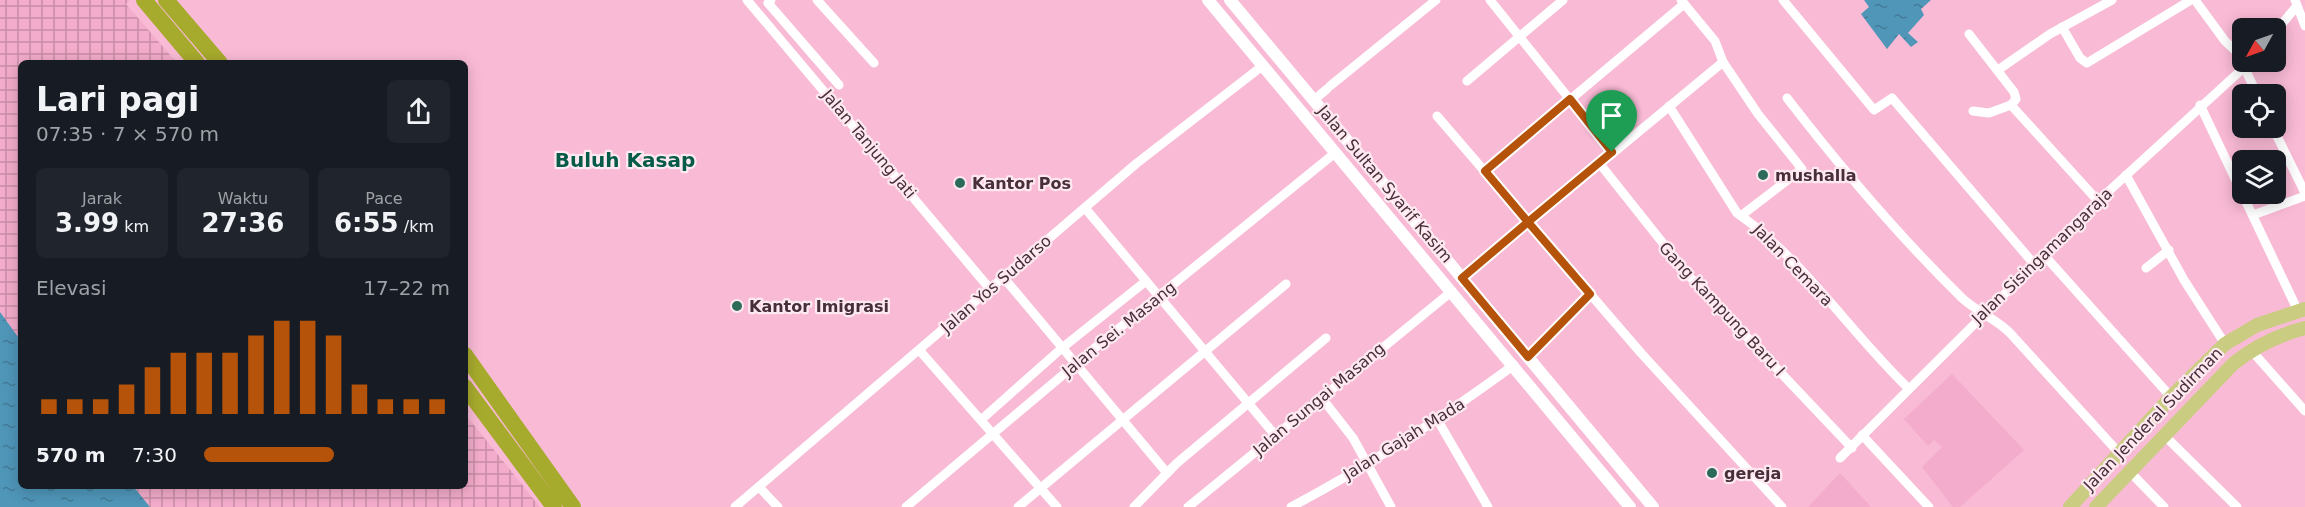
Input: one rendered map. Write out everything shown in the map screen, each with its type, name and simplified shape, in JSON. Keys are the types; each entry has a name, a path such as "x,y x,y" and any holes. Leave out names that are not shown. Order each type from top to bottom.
{"highway":[{"path":"144,0 194,60"},
{"path":"166,0 217,60"},
{"path":"468,360 555,501"},
{"path":"468,391 555,501 573,507"}],"main road":[{"name":"Jalan Jenderal Sudirman","path":"2070,507 2171,397 2225,344 2257,324 2302,310"},
{"name":"Jalan Jenderal Sudirman","path":"2096,507 2164,435 2251,350 2274,338 2305,328"}],"street":[{"name":"Jalan Tanjung Jati","path":"747,0 990,289"},
{"path":"771,0 768,3 839,85"},
{"path":"818,0 874,63"},
{"name":"Jalan Sultan Syarif Kasim","path":"1208,0 1261,67 1514,365 1628,506"},
{"name":"Jalan Sultan Syarif Kasim","path":"1230,0 1315,99 1653,507"},
{"path":"1315,99 1436,0"},
{"path":"1490,0 1612,152"},
{"path":"1467,81 1563,0"},
{"path":"1783,0 1874,110 1892,98 2034,264"},
{"path":"1998,70 2098,3 2112,0"},
{"path":"2062,27 2080,58 2087,63 2193,0 2232,48"},
{"path":"1485,171 1683,2 1715,41 1723,62 1743,88 1758,114 1802,169 1742,215"},
{"path":"2296,3 2305,26"},
{"path":"2285,18 2296,3"},
{"path":"1970,34 2014,92 2016,99 2011,105 1989,113 1973,111"},
{"path":"1462,278 1723,62"},
{"name":"Jalan Yos Sudarso","path":"735,507 920,351 1047,238 1137,163 1261,67"},
{"name":"Jalan Sisingamangaraja","path":"1840,458 1984,312 2235,72"},
{"path":"1787,98 1839,164 1918,251 1964,299 2010,333 2120,453"},
{"path":"2011,105 2098,201"},
{"path":"2200,105 2302,310"},
{"name":"Jalan Cemara","path":"1669,106 1737,213 1755,223 1784,252 1908,388"},
{"path":"1437,116 1590,294 1782,507"},
{"path":"2253,215 2305,194 2278,138"},
{"name":"Jalan Sei. Masang","path":"910,506 1096,347 1335,153"},
{"name":"Gang Kampung Baru I","path":"1600,164 1689,276 1852,448"},
{"path":"2126,175 2184,280 2225,344"},
{"path":"1085,208 1275,435"},
{"path":"2146,268 2169,250"},
{"path":"2043,255 2171,397"},
{"path":"1004,278 1167,473"},
{"path":"982,419 1062,348 1146,280"},
{"path":"1018,507 1286,284"},
{"name":"Jalan Sungai Masang","path":"1188,507 1451,292"},
{"path":"1528,357 1590,294"},
{"path":"1083,331 1096,347"},
{"path":"1134,507 1167,473 1326,338"},
{"path":"2251,350 2305,411"},
{"path":"920,351 1057,507"},
{"name":"Jalan Gajah Mada","path":"1291,507 1366,465 1462,404 1514,365"},
{"path":"1032,374 1045,390"},
{"path":"1322,397 1353,438 1391,507"},
{"path":"1437,419 1488,507"},
{"path":"1862,435 1929,507"},
{"path":"2164,435 2237,507"},
{"path":"2130,472 2164,507"},
{"path":"759,487 778,507"}],"shaded area":[{"path":"0,0 130,0 126,4 174,60 18,60 18,337 0,312"},
{"path":"1952,374 2024,450 1960,507 1953,507 1922,467 1942,447 1934,440 1928,446 1904,419"},
{"path":"468,418 540,507 150,507 135,489 468,489"},
{"path":"1840,473 1871,507 1808,507"}],"water":[{"path":"1864,0 1931,0 1921,9 1924,15 1908,33 1918,42 1911,47 1899,34 1887,49 1861,14 1869,7"},
{"path":"0,312 18,337 18,489 135,489 150,507 0,507"}],"place":[{"name":"mushalla","path":"1763,175"},
{"name":"Kantor Pos","path":"960,183"},
{"name":"Kantor Imigrasi","path":"737,306"},
{"name":"gereja","path":"1712,473"}],"district":[{"name":"Buluh Kasap","path":"625,160"}],"route":[{"path":"1612,152 1570,99 1485,171 1528,222 1462,278 1528,357 1590,294 1528,222 1579,182 1612,152"}]}
